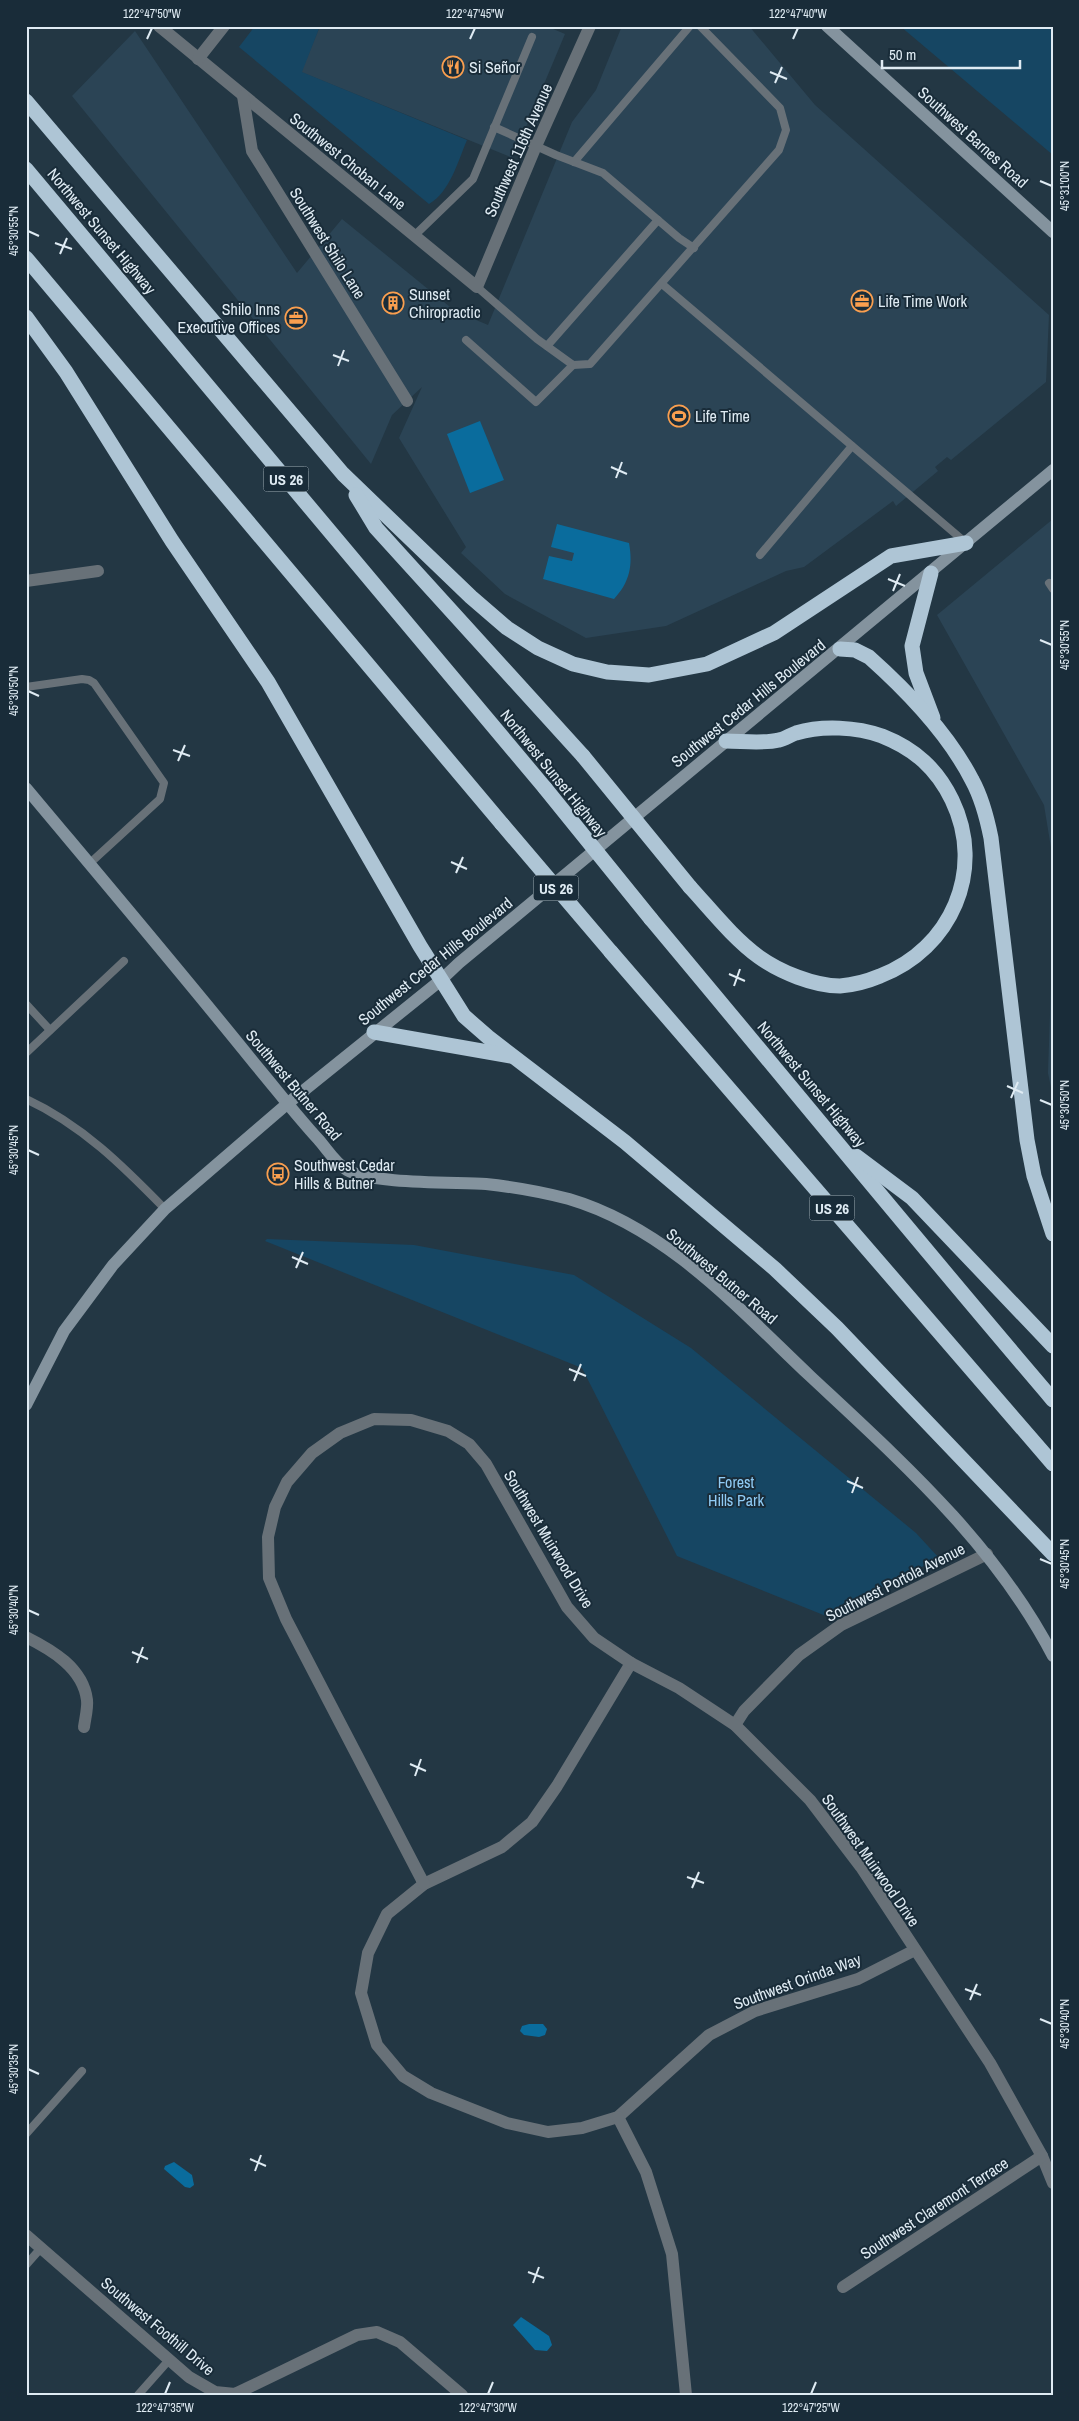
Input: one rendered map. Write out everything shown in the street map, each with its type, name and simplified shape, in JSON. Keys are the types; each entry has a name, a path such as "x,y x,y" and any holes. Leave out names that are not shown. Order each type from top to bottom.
{"highway":[{"path":"26,100 343,474 471,598 508,628 538,648 573,664 607,672 649,675 707,664 774,634 891,556 966,543"},
{"name":"Northwest Sunset Highway","path":"26,169 545,788 650,919 841,1145 925,1251 1053,1400"},
{"name":"US 26","path":"26,258 611,952 1053,1464"},
{"path":"26,317 66,372 172,541 268,682 441,980 464,1016 626,1142 775,1269 837,1328 1053,1554"},
{"path":"343,474 376,528 583,756 690,887 735,936 760,957 788,972 812,981 840,986 869,981 897,970 925,949 946,924 963,884 965,863 964,842 957,810 934,769 903,745 860,731 824,729 797,733 778,741 726,740"},
{"path":"931,573 912,646 916,673 937,726"},
{"path":"840,649 855,650 869,657 937,726 972,779 984,808 991,838 1027,1140 1034,1176 1053,1234"},
{"path":"374,1032 515,1057"},
{"path":"841,1145 912,1198 1053,1346"}],"main road":[{"name":"Southwest Barnes Road","path":"827,26 1053,232"},
{"name":"Southwest Cedar Hills Boulevard","path":"26,1405 69,1324 113,1265 165,1210 287,1104 374,1032 441,980 726,740 840,649 1053,470"},
{"name":"Southwest Butner Road","path":"26,788 336,1161 352,1172 368,1177 488,1184 526,1189 571,1200 604,1212 641,1231 699,1273 756,1324 913,1473 987,1554 1032,1620 1053,1656"}],"street":[{"name":"Southwest Choban Lane","path":"159,26 477,287"},
{"path":"198,59 224,26"},
{"name":"Southwest 116th Avenue","path":"477,287 536,146 590,26"},
{"name":"Southwest Shilo Lane","path":"243,96 252,151 407,401"},
{"path":"26,581 98,571"},
{"name":"Southwest Muirwood Drive","path":"424,1884 286,1619 269,1578 268,1538 275,1507 287,1482 312,1452 340,1433 374,1419 411,1420 448,1430 469,1444 486,1464 567,1607 594,1638 631,1663 678,1688 735,1725 810,1800 861,1867 990,2063 1042,2156 1053,2183"},
{"name":"Southwest Portola Avenue","path":"735,1725 744,1711 799,1656 841,1625 987,1554"},
{"path":"26,1637 49,1648 75,1671 87,1699 84,1727"},
{"name":"Southwest Orinda Way","path":"631,1663 557,1786 532,1822 502,1847 424,1884 388,1914 368,1953 361,1993 377,2045 403,2076 431,2093 507,2124 548,2132 582,2128 618,2117 709,2035 755,2011 858,1979 915,1950"},
{"path":"618,2117 646,2172 672,2254 686,2395"},
{"name":"Southwest Claremont Terrace","path":"843,2287 1042,2156"},
{"name":"Southwest Foothill Drive","path":"26,2235 169,2360 205,2388 215,2392 235,2394 357,2335 377,2332 400,2342 462,2395"}],"lane":[{"path":"574,162 690,26"},
{"path":"477,287 547,346 573,365 590,364 779,150 786,130 780,108 700,26"},
{"path":"414,236 473,179 532,37"},
{"path":"494,127 603,173 694,248"},
{"path":"547,346 658,220"},
{"path":"662,284 966,543"},
{"path":"466,340 536,402 573,365"},
{"path":"760,556 852,446"},
{"path":"26,687 82,679 94,683 164,784 160,799 89,864"},
{"path":"26,1053 124,961"},
{"path":"26,1004 50,1030"},
{"path":"26,1099 48,1110 92,1139 112,1156 165,1210"},
{"path":"26,2134 82,2071"},
{"path":"26,2265 41,2248"},
{"path":"138,2395 169,2360"}],"shaded area":[{"path":"320,26 546,26 565,34 513,158 301,72"},
{"path":"622,26 749,26 815,105 1049,315 1046,382 951,460 947,457 935,467 938,471 896,506 893,501 804,567 786,571 666,626 586,638 505,594 461,553 466,547 399,438 422,387 392,415 371,464 72,96 135,31 297,273 342,219 455,311 488,325 572,122 596,90"},
{"path":"480,421 504,480 470,493 447,434"},
{"path":"1053,519 1053,860 1044,805 937,615"},
{"path":"557,524 629,543 631,559 629,573 624,586 614,599 543,579 549,556 572,561 574,553 551,547"},
{"path":"1053,925 1053,1097 1048,1073"},
{"path":"543,2024 547,2029 545,2035 539,2037 524,2035 520,2031 522,2026"},
{"path":"174,2162 192,2175 194,2185 190,2188 185,2187 164,2169 165,2166"},
{"path":"521,2317 549,2336 552,2345 547,2351 535,2350 513,2325"}],"green space":[{"path":"255,26 320,26 302,72 467,140 443,192 429,204 239,47"},
{"path":"900,26 1053,26 1053,155"},
{"name":"Forest Hills Park","path":"267,1239 414,1245 574,1275 691,1348 916,1533 939,1558 826,1616 677,1556 582,1368 265,1241"}],"place":[{"name":"Si Señor","path":"453,67"},
{"name":"Life Time Work","path":"862,301"},
{"name":"Sunset Chiropractic","path":"393,303"},
{"name":"Shilo Inns Executive Offices","path":"296,318"},
{"name":"Life Time","path":"679,416"},
{"name":"Southwest Cedar Hills & Butner","path":"278,1174"}]}
